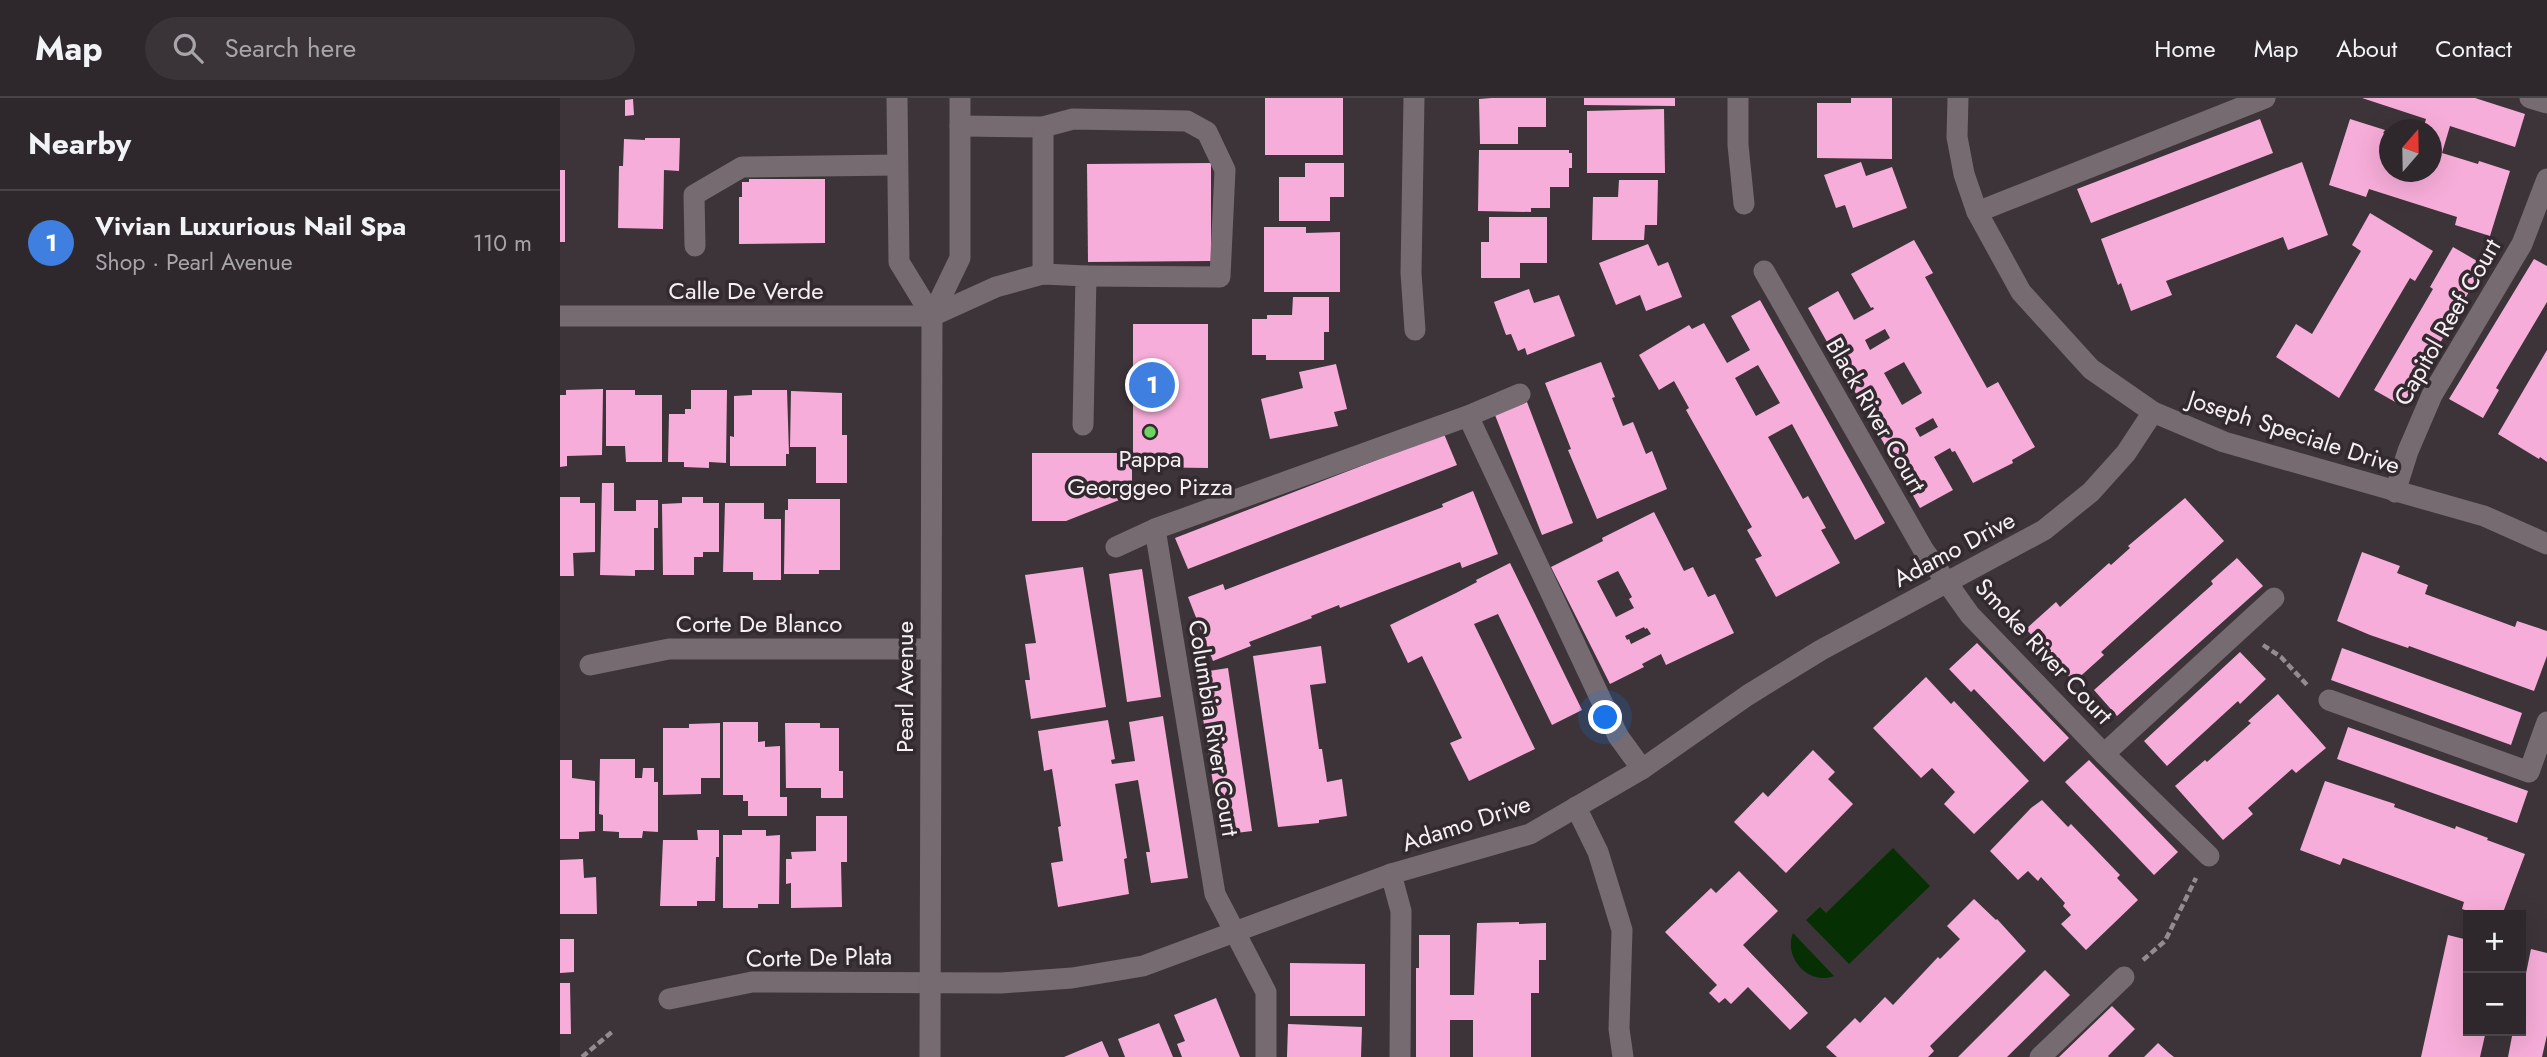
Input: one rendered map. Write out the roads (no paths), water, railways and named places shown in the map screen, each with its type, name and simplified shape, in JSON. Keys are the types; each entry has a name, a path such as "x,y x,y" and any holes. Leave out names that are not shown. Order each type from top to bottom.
{"street":[{"path":"897,98 899,262 932,316 996,287 1042,274 1220,277 1225,170 1207,132 1187,121 1073,119 1043,127 960,126"},
{"name":"Pearl Avenue","path":"930,1057 932,316 960,258 960,98"},
{"path":"1414,98 1412,273 1415,330"},
{"path":"1738,98 1738,145 1744,204"},
{"name":"Joseph Speciale Drive","path":"1958,98 1957,138 1977,212 2021,292 2091,369 2153,412 2224,442 2484,516 2547,544"},
{"path":"1977,212 2265,98"},
{"path":"2530,98 2547,103"},
{"path":"1042,274 1043,127"},
{"path":"695,246 694,195 742,167 897,165"},
{"name":"Capitol Reef Court","path":"2395,492 2408,451 2432,395 2522,244 2547,179"},
{"name":"Black River Court","path":"1764,271 1923,549 1947,582"},
{"path":"1083,425 1086,275"},
{"name":"Calle De Verde","path":"560,316 932,316"},
{"path":"1116,547 1155,529 1468,416 1520,394"},
{"name":"Adamo Drive","path":"930,982 1001,983 1072,978 1143,966 1391,874 1530,834 1642,769 1748,695 1810,657 2044,530 2091,492 2126,453 2153,412"},
{"path":"1468,416 1618,736 1642,769"},
{"name":"Columbia River Court","path":"1155,529 1215,894 1266,992 1266,1057"},
{"name":"Smoke River Court","path":"1947,582 1970,615 2104,754 2209,856"},
{"name":"Smoke River Court","path":"2104,754 2274,598"},
{"name":"Corte De Blanco","path":"590,665 669,649 930,649"},
{"path":"2329,700 2529,772 2547,722"},
{"path":"1576,807 1598,852 1622,930 1619,1029 1623,1057"},
{"path":"1391,874 1401,911 1400,1057"},
{"path":"2040,1057 2123,977"},
{"name":"Corte De Plata","path":"669,999 752,982 930,982"}],"place":[{"name":"Vivian Luxurious Nail Spa","path":"1152,385"},
{"name":"Pappa Georggeo Pizza","path":"1150,432"}]}
